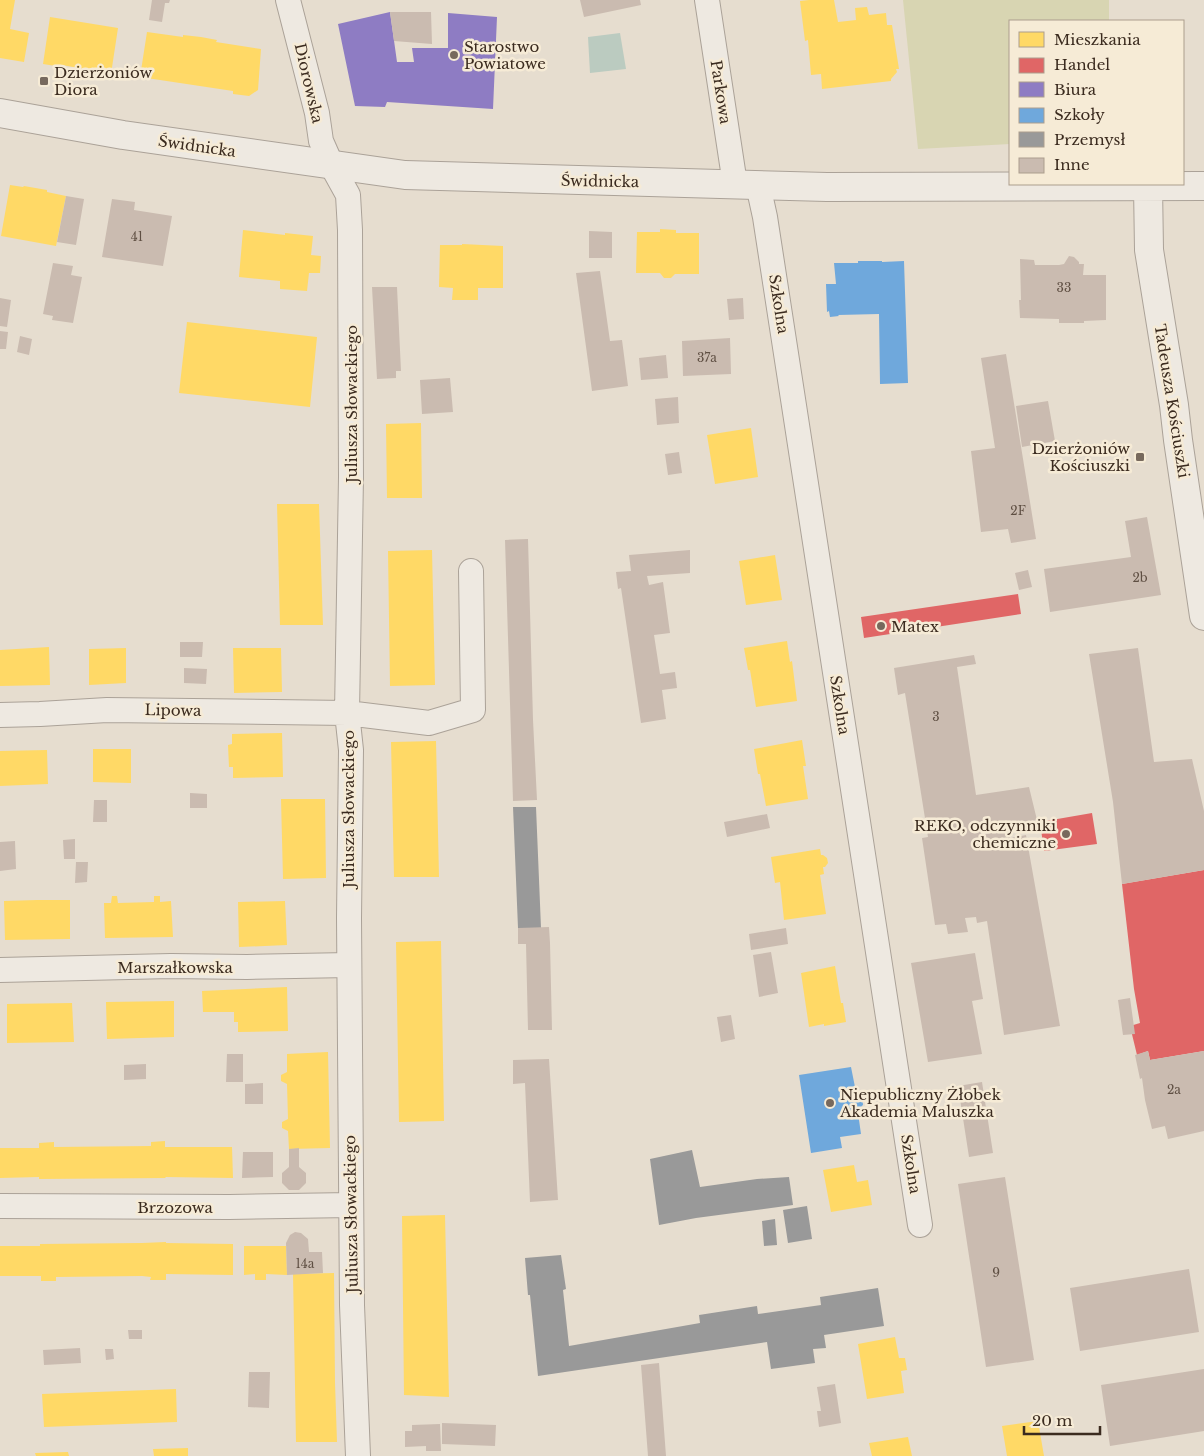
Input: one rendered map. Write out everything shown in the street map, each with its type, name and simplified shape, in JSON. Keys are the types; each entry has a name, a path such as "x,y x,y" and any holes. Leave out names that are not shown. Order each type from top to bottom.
{"street":[{"name":"Diorowska","path":"288,0 317,113 321,141 332,166"},
{"name":"Parkowa","path":"707,0 747,185"},
{"name":"Świdnicka","path":"0,113 123,135 405,175 827,187 1204,186"},
{"name":"Juliusza Słowackiego","path":"332,166 348,195 350,230 351,477 347,713 351,750 349,965 352,1305 358,1456"},
{"name":"Szkolna","path":"747,185 765,217 920,1225"},
{"name":"Tadeusza Kościuszki","path":"1148,186 1149,250 1174,405 1204,616"},
{"name":"Lipowa","path":"0,715 107,710 347,713 429,723 473,710 471,571"},
{"name":"Marszałkowska","path":"0,970 170,966 349,965"},
{"name":"Brzozowa","path":"0,1206 228,1208 351,1206"}],"shaded area":[{"path":"903,0 1109,0 1109,20 1009,20 1009,144 918,149"},
{"path":"620,33 626,69 590,73 588,37"}],"building: Mieszkania":[{"path":"0,0 15,0 10,29 29,33 24,62 0,58"},
{"path":"834,0 838,22 856,20 855,8 867,7 869,15 886,13 887,25 892,25 899,69 896,69 897,72 891,81 822,89 821,74 811,75 808,40 805,41 800,1"},
{"path":"50,17 118,28 111,74 62,65 62,67 43,64"},
{"path":"147,32 183,37 183,35 201,37 217,40 216,42 261,49 258,90 249,96 233,94 233,91 140,77"},
{"path":"10,185 47,190 47,192 66,196 56,246 1,236"},
{"path":"660,229 676,230 676,233 699,233 699,274 675,274 671,278 664,278 660,273 636,273 637,232 660,232"},
{"path":"243,230 313,236 311,255 321,256 320,273 309,273 307,291 280,289 280,281 239,277"},
{"path":"440,245 503,246 503,288 478,288 478,300 452,300 453,288 439,287"},
{"path":"187,322 317,337 310,407 179,393"},
{"path":"421,423 422,498 387,498 386,424"},
{"path":"751,428 758,477 715,484 707,435"},
{"path":"277,504 319,504 323,625 280,625"},
{"path":"432,550 435,685 390,686 388,551"},
{"path":"775,555 782,600 746,605 739,561"},
{"path":"787,641 790,662 792,661 797,701 756,707 744,648"},
{"path":"49,647 50,685 0,686 0,650"},
{"path":"126,648 126,683 89,685 89,649"},
{"path":"233,648 281,648 282,692 234,693"},
{"path":"282,733 283,777 233,778 233,767 229,767 228,745 232,744 232,734"},
{"path":"802,740 806,766 803,766 808,799 766,806 754,749"},
{"path":"436,741 439,877 394,877 391,742"},
{"path":"93,749 131,749 131,783 93,782"},
{"path":"47,750 48,784 0,786 0,751"},
{"path":"281,799 325,799 326,878 283,879"},
{"path":"820,849 821,855 827,858 828,863 823,867 824,874 820,875 826,914 784,920 780,882 775,883 771,857"},
{"path":"112,896 117,896 118,903 154,902 154,896 160,896 160,902 171,901 173,937 105,938 104,903 111,903"},
{"path":"70,900 70,939 5,940 4,901"},
{"path":"285,901 287,945 239,947 238,902"},
{"path":"441,941 444,1121 399,1122 396,942"},
{"path":"835,966 846,1022 809,1027 801,973"},
{"path":"287,987 288,1031 238,1032 238,1022 234,1022 234,1012 203,1012 202,991"},
{"path":"174,1001 174,1037 107,1039 106,1002"},
{"path":"72,1003 74,1042 7,1043 7,1004"},
{"path":"328,1052 330,1148 289,1149 288,1131 282,1128 282,1122 288,1119 287,1084 281,1081 281,1075 287,1072 287,1054"},
{"path":"165,1141 165,1147 232,1147 233,1178 0,1178 0,1148 39,1148 39,1143 54,1142 54,1147 151,1146 151,1142"},
{"path":"854,1165 857,1182 868,1180 872,1205 831,1212 823,1170"},
{"path":"445,1215 449,1397 404,1395 402,1216"},
{"path":"166,1242 233,1244 233,1275 166,1274 166,1280 150,1280 151,1277 142,1276 56,1277 56,1281 41,1281 41,1276 0,1276 0,1246"},
{"path":"244,1246 286,1246 287,1275 266,1274 266,1280 255,1280 255,1274 244,1275"},
{"path":"334,1273 337,1442 296,1442 293,1274"},
{"path":"895,1337 899,1358 905,1358 907,1370 901,1371 904,1393 867,1399 858,1344"},
{"path":"176,1389 177,1422 44,1427 42,1394"},
{"path":"1038,1421 1044,1456 1007,1456 1002,1426"},
{"path":"908,1437 912,1456 872,1456 869,1443"},
{"path":"188,1448 188,1456 154,1456 153,1449"},
{"path":"68,1452 69,1456 36,1456 35,1453"}],"building: Handel":[{"path":"1018,594 1021,614 864,638 861,617"},
{"path":"1092,813 1097,844 1044,851 1040,822"},
{"path":"1204,870 1204,1051 1150,1060 1148,1051 1137,1055 1130,1026 1140,1023 1134,989 1122,884"}],"building: Biura":[{"name":"Starostwo Powiatowe","path":"390,12 397,62 414,62 412,48 448,48 448,13 497,17 493,109 387,102 385,107 355,106 338,24"}],"building: Szkoły":[{"path":"858,261 904,261 908,383 880,384 879,314 838,315 830,317 829,311 827,312 826,284 836,284 834,263 858,263"},
{"path":"851,1067 856,1092 862,1094 863,1105 858,1109 861,1134 840,1137 842,1148 811,1153 799,1075"}],"building: Przemysł":[{"path":"513,807 536,807 541,928 518,928"},
{"path":"692,1150 700,1187 757,1179 789,1177 793,1205 659,1225 650,1159"},
{"path":"807,1206 812,1239 788,1243 783,1210"},
{"path":"775,1219 777,1245 764,1246 762,1221"},
{"path":"561,1255 566,1289 563,1290 569,1346 700,1323 699,1315 757,1306 758,1314 821,1305 820,1297 878,1288 884,1326 824,1335 826,1348 813,1349 815,1363 771,1369 767,1342 538,1376 525,1258"}],"building: Inne":[{"path":"152,0 170,0 169,3 165,3 162,22 149,20"},
{"path":"580,0 640,0 641,5 584,17"},
{"path":"390,12 431,12 432,44 394,41"},
{"path":"66,196 84,199 76,245 57,242"},
{"path":"112,199 135,202 134,210 172,216 163,266 102,257"},
{"path":"589,231 612,232 612,258 589,258"},
{"path":"1069,256 1074,257 1079,264 1084,264 1083,275 1106,275 1106,320 1084,321 1084,323 1059,323 1059,319 1020,318 1020,259 1034,260 1035,265 1059,265 1064,264"},
{"path":"53,263 73,266 71,275 82,277 73,323 52,320 53,316 43,314"},
{"path":"600,271 610,341 622,340 628,386 592,391 576,273"},
{"path":"372,287 397,287 401,371 396,371 396,378 377,379"},
{"path":"0,298 11,300 7,327 0,326"},
{"path":"743,298 744,319 729,320 727,299"},
{"path":"0,331 8,332 6,349 0,349"},
{"path":"20,336 32,339 29,355 17,352"},
{"path":"730,338 731,374 683,376 682,341"},
{"path":"1006,354 1036,539 1011,543 1008,529 981,532 971,451 995,448 981,358"},
{"path":"666,355 668,378 641,380 639,358"},
{"path":"450,378 453,412 422,414 420,380"},
{"path":"678,397 679,423 657,425 655,399"},
{"path":"1048,401 1055,441 1022,447 1016,406"},
{"path":"679,452 682,473 668,475 665,454"},
{"path":"1147,517 1161,595 1050,612 1044,569 1131,557 1125,521"},
{"path":"528,539 537,800 513,801 505,540"},
{"path":"690,550 690,573 647,576 649,585 663,582 670,633 654,635 660,674 675,672 677,688 662,690 666,719 641,723 621,588 618,589 616,572 631,571 629,555"},
{"path":"1028,570 1032,587 1019,590 1015,573"},
{"path":"180,642 203,642 202,657 180,657"},
{"path":"1138,648 1154,762 1192,759 1204,811 1204,870 1122,884 1113,802 1089,654"},
{"path":"974,655 976,664 957,667 976,795 1029,787 1037,820 980,829 981,835 1009,829 1010,838 1026,835 1060,1026 1004,1035 987,921 977,923 976,917 965,918 968,932 948,934 946,924 935,925 922,838 928,837 905,693 898,695 894,668"},
{"path":"184,668 207,669 206,684 184,683"},
{"path":"190,793 207,794 207,808 190,808"},
{"path":"94,800 107,800 107,822 93,822"},
{"path":"767,814 770,828 727,837 724,822"},
{"path":"75,839 75,859 64,859 63,840"},
{"path":"15,841 16,869 0,871 0,842"},
{"path":"76,862 88,862 87,882 75,883"},
{"path":"549,927 552,1030 528,1030 526,944 518,944 518,928"},
{"path":"786,928 788,944 751,950 749,934"},
{"path":"771,952 778,993 759,997 753,955"},
{"path":"975,953 983,999 972,1001 982,1054 928,1062 911,963"},
{"path":"1130,998 1135,1034 1123,1035 1118,1000"},
{"path":"731,1015 735,1039 721,1042 717,1017"},
{"path":"1148,1051 1150,1060 1204,1051 1204,1131 1168,1139 1165,1126 1152,1129 1142,1078 1140,1079 1135,1055"},
{"path":"227,1054 243,1054 243,1082 226,1082"},
{"path":"549,1059 558,1200 530,1202 525,1083 513,1084 513,1060"},
{"path":"146,1064 146,1079 124,1080 124,1065"},
{"path":"982,1082 993,1153 969,1157 958,1086"},
{"path":"263,1083 263,1104 245,1104 245,1084"},
{"path":"299,1148 299,1167 306,1173 306,1183 299,1190 289,1190 282,1183 282,1173 289,1167 289,1149"},
{"path":"243,1152 273,1152 273,1177 242,1178"},
{"path":"1005,1177 1034,1360 986,1367 958,1184"},
{"path":"295,1232 301,1233 308,1239 309,1252 322,1252 323,1273 287,1275 286,1243 290,1235"},
{"path":"1189,1269 1199,1332 1080,1351 1070,1288"},
{"path":"128,1330 142,1330 142,1339 129,1339"},
{"path":"80,1348 81,1363 44,1365 43,1350"},
{"path":"105,1349 113,1349 114,1359 106,1360"},
{"path":"659,1363 666,1456 648,1456 641,1365"},
{"path":"1204,1369 1204,1431 1110,1446 1101,1385"},
{"path":"249,1372 270,1372 269,1408 248,1407"},
{"path":"835,1384 841,1423 819,1427 817,1411 821,1411 817,1387"},
{"path":"442,1423 496,1425 495,1446 442,1444"},
{"path":"440,1424 441,1451 426,1451 426,1446 405,1447 405,1431 412,1431 412,1425"}],"place":[{"name":"Starostwo Powiatowe","path":"454,55"},
{"name":"Dzierżoniów Diora","path":"44,81"},
{"name":"Dzierżoniów Kościuszki","path":"1140,457"},
{"name":"Matex","path":"881,626"},
{"name":"REKO, odczynniki chemiczne","path":"1066,834"},
{"name":"Niepubliczny Żłobek Akademia Maluszka","path":"830,1103"}]}
